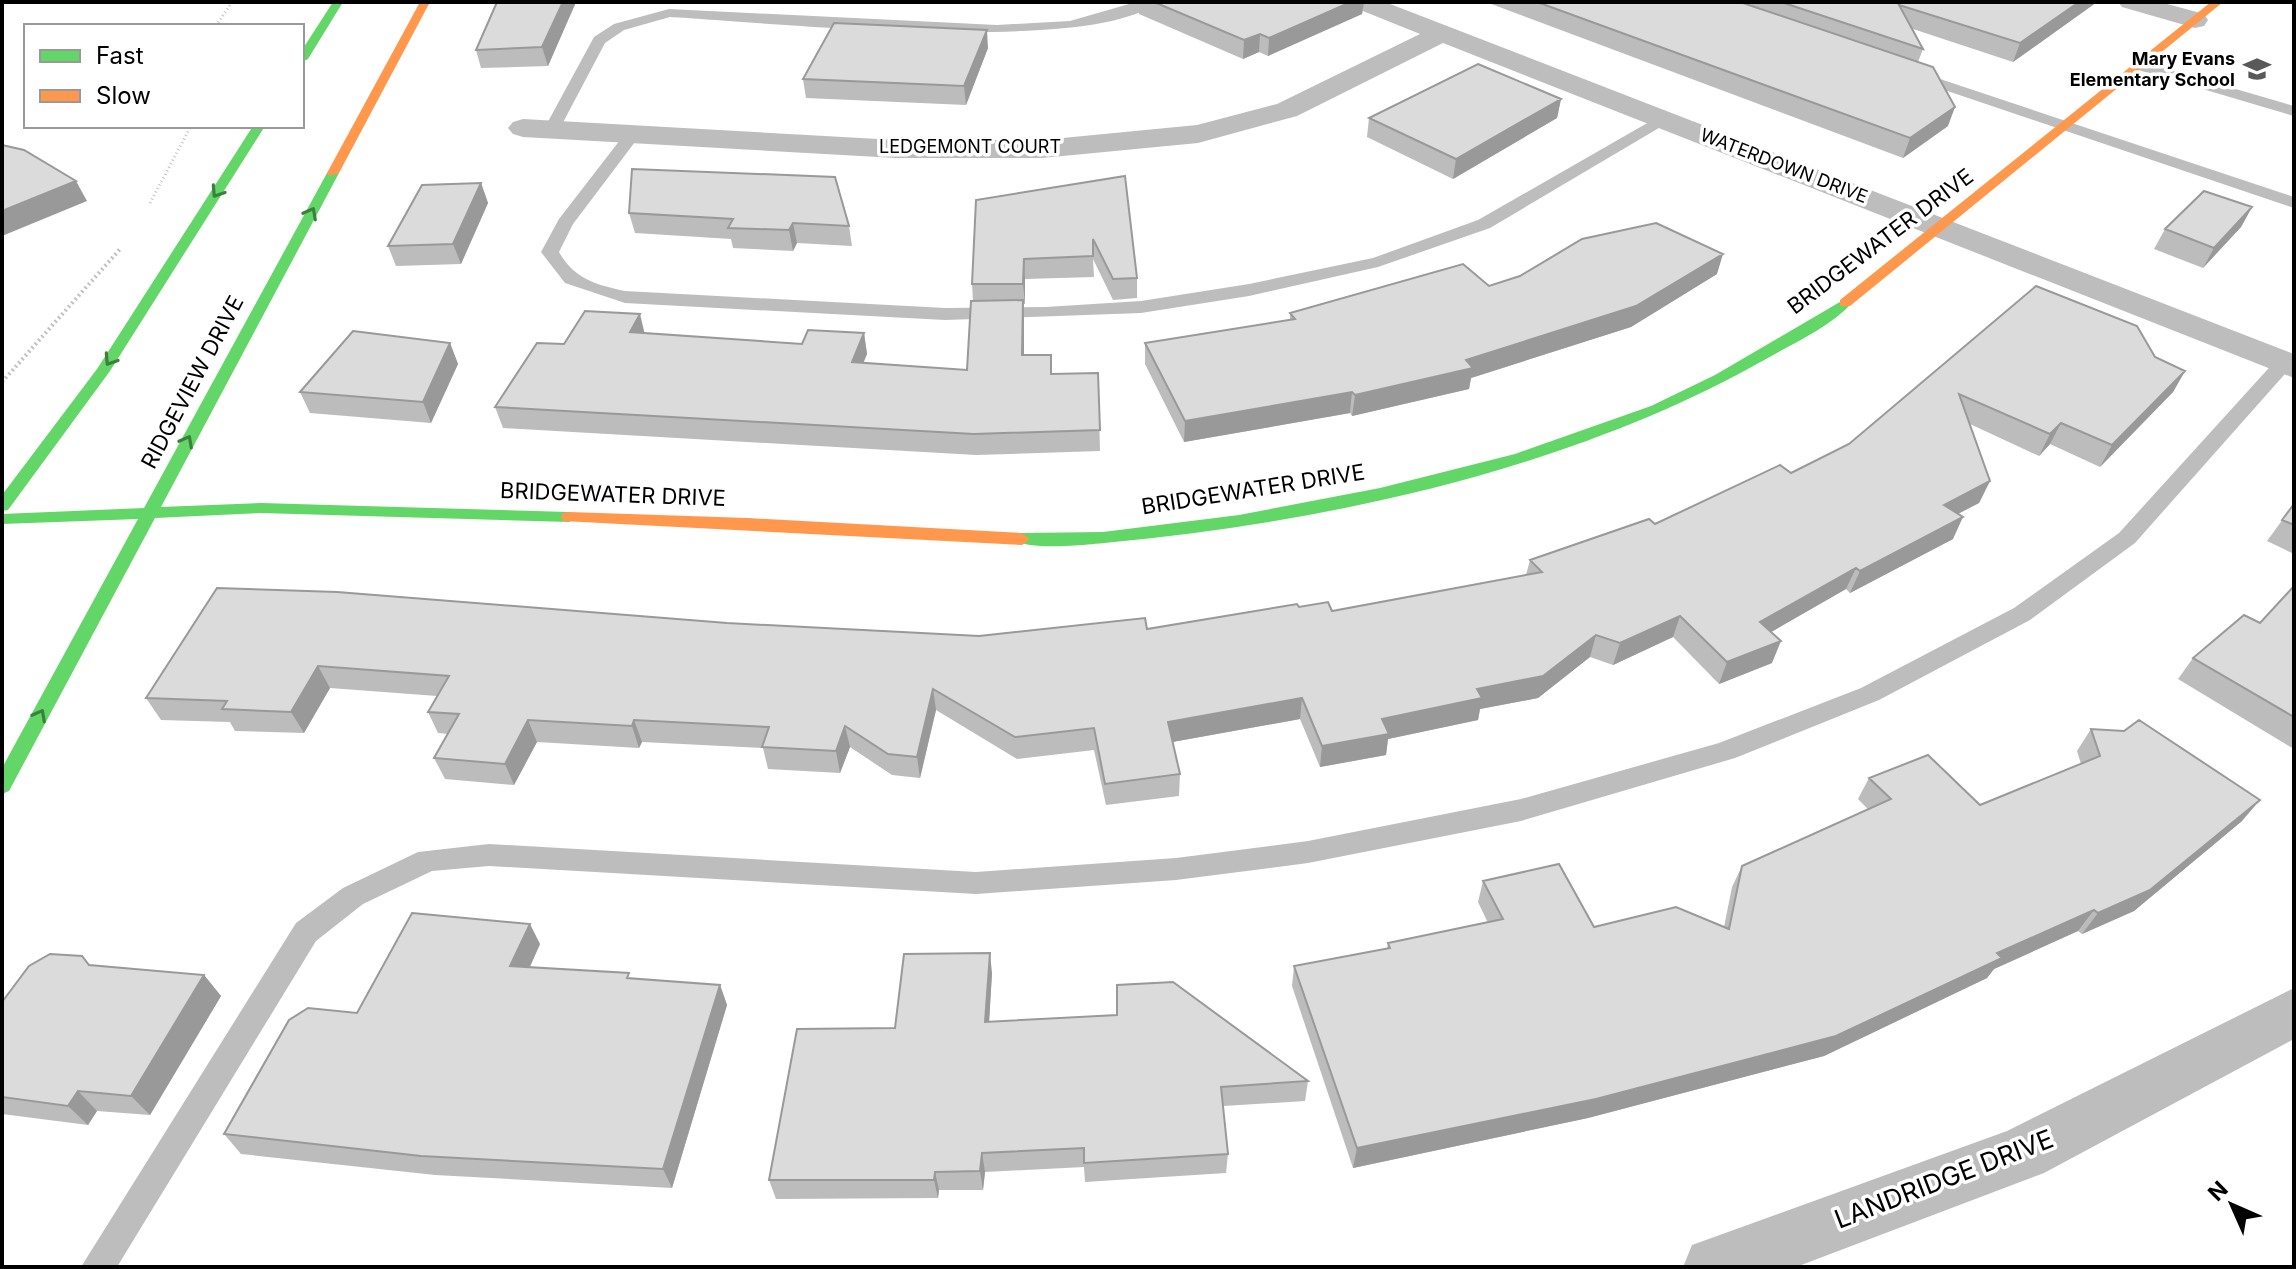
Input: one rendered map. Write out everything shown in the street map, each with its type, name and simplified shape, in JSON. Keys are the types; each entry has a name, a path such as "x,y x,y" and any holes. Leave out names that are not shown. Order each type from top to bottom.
{"street":[{"path":"304,56 338,2"},
{"name":"RIDGEVIEW DRIVE","path":"2,786 425,2"},
{"name":"WATERDOWN DRIVE","path":"1362,2 2289,365"},
{"path":"2131,2 2195,20"},
{"name":"BRIDGEWATER DRIVE","path":"2,519 150,510 276,508 748,523 1036,540 1180,529 1311,508 1463,474 1611,428 1733,374 1839,308 2218,2"},
{"name":"LEDGEMONT COURT","path":"538,128 896,149 1042,149 1198,134 1287,110 1443,33"},
{"path":"2,506 103,371 258,128"},
{"name":"LANDRIDGE DRIVE","path":"1714,1267 2023,1153 2294,1012"}],"lane":[{"path":"538,128 599,40 636,21 669,13 904,18 997,29 1047,27 1104,18 1150,2"},
{"path":"2140,66 2293,110"},
{"path":"1904,72 2294,203"},
{"path":"633,134 565,223 550,252 559,272 582,286 625,297 945,314 1046,313 1141,307 1249,290 1378,262 1484,224 1663,119"},
{"path":"98,1267 306,932 353,896 428,860 489,855 723,871 976,883 1176,869 1293,854 1521,810 1726,751 1870,694 2022,614 2127,538 2289,365"}],"path":[{"path":"217,24 232,2"},
{"path":"148,207 190,128"},
{"path":"2,382 123,246"}],"building":[{"path":"497,2 563,2 542,47 476,50"},
{"path":"1154,2 1351,2 1269,38 1260,34 1244,40"},
{"path":"1537,2 1740,2 1933,67 1955,107 1910,138"},
{"path":"1781,2 2079,2 2020,43 1899,5 1923,49"},
{"path":"834,23 987,30 964,86 803,79"},
{"path":"1478,64 1561,99 1456,159 1369,118"},
{"path":"2,145 24,150 76,181 2,211"},
{"path":"632,169 835,177 849,226 793,223 789,230 728,228 733,219 629,213"},
{"path":"1125,176 1137,278 1113,279 1093,239 1093,256 1024,259 1023,284 972,284 976,200"},
{"path":"481,183 453,244 388,246 422,185"},
{"path":"2204,191 2252,207 2214,248 2165,229"},
{"path":"1656,223 1723,254 1636,306 1466,360 1473,368 1355,395 1352,392 1185,421 1145,343 1295,319 1290,313 1463,264 1489,286 1520,276 1582,239"},
{"path":"2036,286 2137,326 2155,357 2185,371 2112,445 2061,423 2050,434 1959,394 1990,481 1944,505 1963,517 1860,571 1856,568 1760,622 1781,641 1727,662 1680,616 1620,643 1596,635 1543,676 1477,689 1482,698 1382,719 1389,734 1322,746 1302,698 1168,722 1180,774 1105,784 1094,728 1015,737 933,689 917,757 888,754 845,726 836,751 762,747 769,727 634,720 632,726 528,720 505,764 434,758 459,714 428,712 449,676 318,666 291,712 222,709 227,701 146,698 217,588 337,592 727,623 979,636 1145,618 1147,629 1297,604 1299,607 1328,602 1332,611 1542,572 1530,560 1649,519 1655,524 1780,465 1791,473 1849,444"},
{"path":"1023,300 1022,355 1051,355 1051,374 1098,373 1100,430 974,434 495,407 537,343 564,344 585,311 640,314 630,332 802,344 808,330 864,333 852,362 967,370 971,301"},
{"path":"353,331 450,343 423,402 300,392"},
{"path":"2294,504 2294,525 2282,520"},
{"path":"2294,586 2294,717 2193,658 2244,615 2260,623"},
{"path":"2139,720 2260,800 2150,890 2098,913 2094,910 1997,953 2002,958 1836,1036 1596,1099 1357,1148 1294,966 1390,948 1388,943 1503,919 1483,881 1559,864 1594,927 1676,907 1729,929 1742,866 1891,799 1869,778 1928,755 1980,805 2100,756 2091,729 2124,731"},
{"path":"412,913 530,924 510,966 629,973 627,978 720,985 663,1169 421,1156 224,1134 289,1020 308,1008 357,1013"},
{"path":"990,953 985,1022 1117,1015 1117,985 1173,982 1308,1081 1221,1087 1228,1154 1084,1163 1084,1148 982,1153 980,1171 935,1172 934,1180 769,1180 797,1029 895,1028 904,954"},
{"path":"50,954 82,956 89,965 204,975 131,1096 78,1091 68,1106 2,1097 2,1002 29,966"}],"traffic: fast":[{"path":"304,56 338,2"},
{"path":"2,506 103,371 258,128"},
{"path":"2,786 333,173"},
{"path":"1022,539 1103,537 1239,520 1380,493 1520,458 1656,409 1721,378 1807,329 1845,303"},
{"path":"2,519 261,508 569,517"}],"traffic: slow":[{"path":"333,173 425,2"},
{"path":"1845,303 2218,2"},
{"path":"569,517 748,523 1022,539"}],"place":[{"name":"Mary Evans Elementary School","path":"2257,69"}]}
